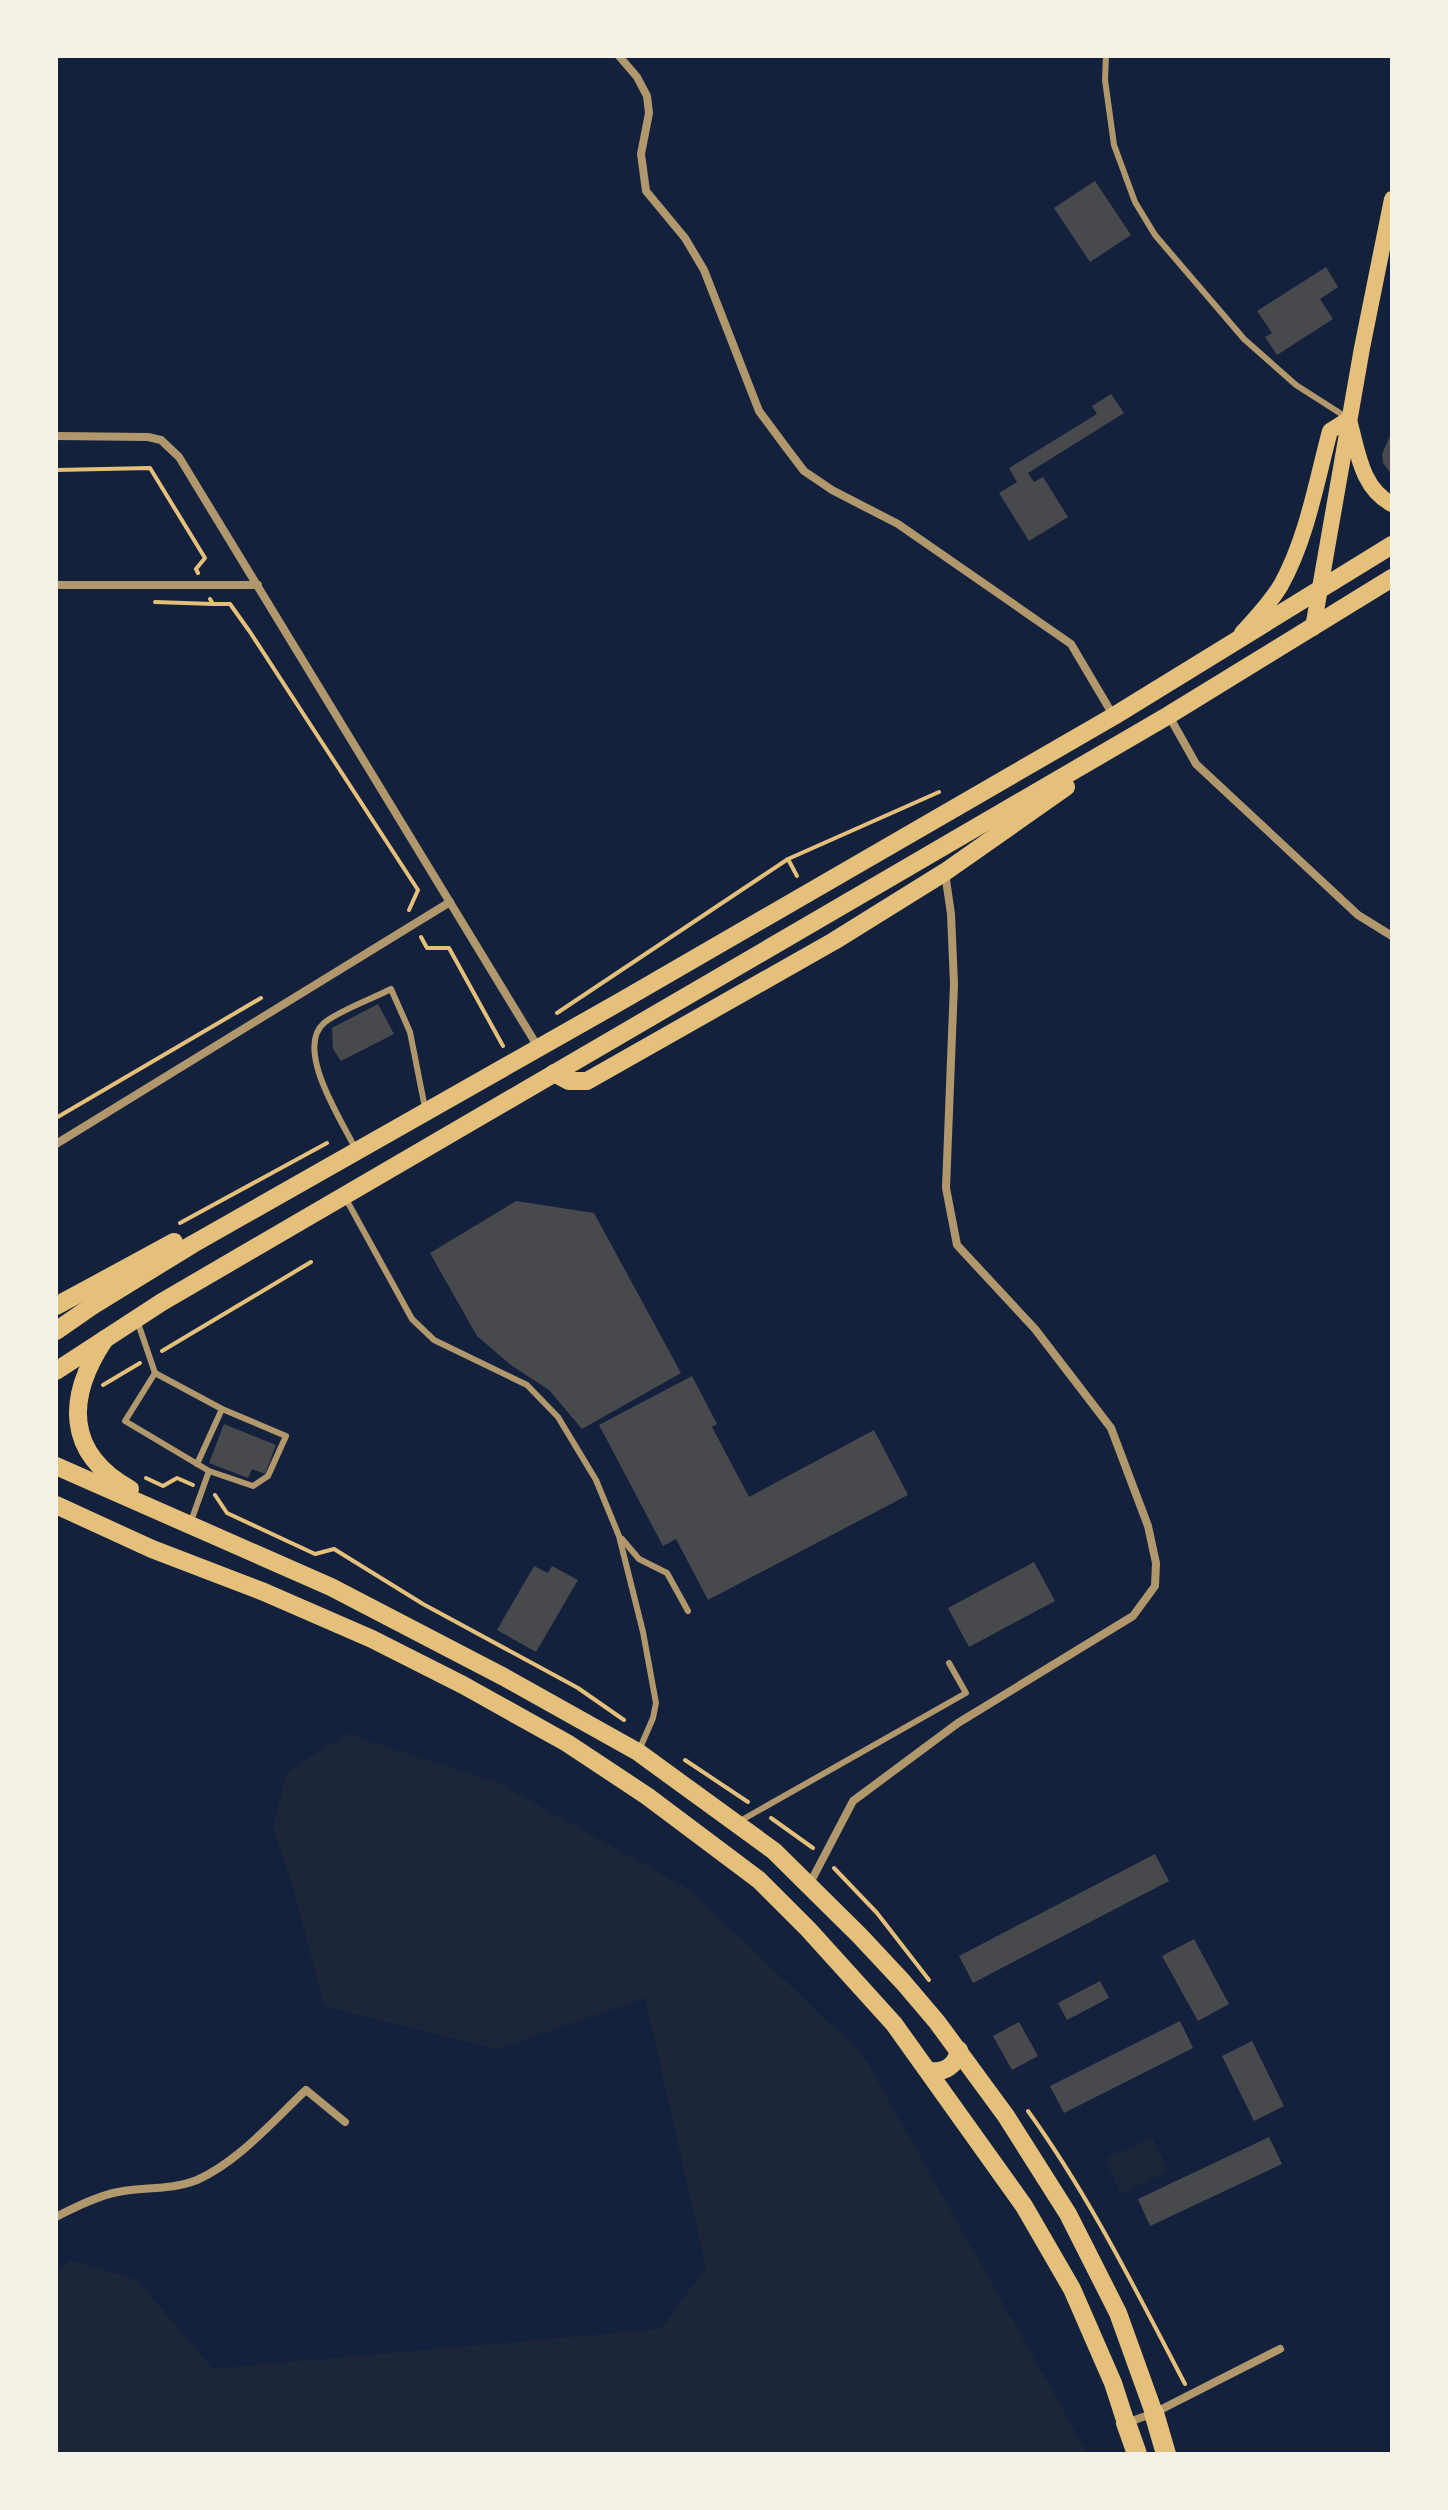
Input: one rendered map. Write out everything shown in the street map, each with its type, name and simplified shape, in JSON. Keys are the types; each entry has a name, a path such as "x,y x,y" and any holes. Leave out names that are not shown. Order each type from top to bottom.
{"highway":[{"path":"1154,2413 1166,2454"},
{"path":"1126,2423 1137,2454"}],"main road":[{"path":"1313,628 1349,419 1392,199"},
{"path":"1237,639 1280,586 1303,534 1330,431 1349,419"},
{"path":"1349,419 1361,467 1371,487 1392,504"},
{"path":"56,1331 193,1244 426,1111 534,1040 1114,716 1392,545"},
{"path":"56,1371 136,1318 1169,715 1392,578"},
{"path":"554,1073 569,1081 587,1081 834,941 945,872 1169,715"},
{"path":"56,1306 184,1237 193,1244"},
{"path":"92,1306 85,1318 86,1327 94,1336 107,1337"},
{"path":"107,1337 97,1352 80,1394 77,1408 81,1436 100,1469 110,1478 160,1506 164,1514"},
{"path":"56,1466 331,1587 504,1677 638,1752 774,1851 860,1936 959,2050 1006,2116 1068,2214 1118,2313 1154,2413"},
{"path":"56,1505 152,1549 264,1592 372,1639 567,1743 647,1796 769,1890 853,1977 930,2071 1016,2194 1050,2247 1092,2334 1126,2423"},
{"path":"56,1511 86,1518"},
{"path":"152,1549 146,1539 147,1525 164,1514"},
{"path":"930,2071 947,2069 955,2062 959,2050"}],"street":[{"path":"619,56 637,77 647,96 649,113 641,154 646,191 685,238 704,270 759,411 785,446 804,471 898,524 1071,644 1114,716"},
{"path":"56,436 148,437 161,440 171,447 534,1040"},
{"path":"56,585 258,585"},
{"path":"1169,715 1196,764 1358,915 1392,936"},
{"path":"808,1886 853,1801 958,1723 1133,1616 1155,1586 1156,1563 1148,1526 1111,1428 1035,1329 957,1245 946,1188 954,984 951,914 945,872"},
{"path":"56,1144 450,902"},
{"path":"56,2217 74,2207 117,2192 165,2188 196,2180 225,2163 258,2136 306,2090 345,2122"},
{"path":"1126,2423 1154,2413 1280,2349"}],"lane":[{"path":"1106,56 1105,80 1114,145 1135,202 1155,235 1244,339 1296,385 1349,419"},
{"path":"357,1151 316,1067 315,1036 324,1023 391,989 410,1032 426,1111"},
{"path":"344,1196 412,1319 434,1340 527,1385 558,1417 596,1480 619,1536 643,1632 656,1703 638,1752"},
{"path":"136,1318 155,1373 222,1409 286,1436 268,1476 259,1484 246,1484 209,1471 125,1421 155,1373"},
{"path":"197,1464 222,1409"},
{"path":"190,1524 209,1471"},
{"path":"619,1536 639,1559 667,1573 688,1611"},
{"path":"737,1823 966,1693 949,1663"}],"path":[{"path":"56,470 150,468 205,558 196,569 213,604 230,604 250,632 418,890 408,913 427,948 449,948 503,1047 534,1040 788,859 944,790"},
{"path":"788,859 797,876"},
{"path":"56,1118 272,992"},
{"path":"168,1229 348,1132"}],"shaded area":[{"path":"348,1734 498,1783 690,1890 863,2055 1088,2454 56,2454 56,2274 69,2260 137,2280 213,2369 661,2329 706,2267 645,1998 497,2049 324,2006 295,1894 273,1828 287,1772"},
{"path":"1152,2137 1169,2171 1121,2194 1105,2159"}],"building":[{"path":"1095,181 1131,235 1090,262 1054,208"},
{"path":"1326,267 1338,287 1320,299 1333,319 1277,355 1265,337 1272,333 1257,311"},
{"path":"1111,394 1124,413 1028,473 1034,482 1043,477 1068,517 1029,541 999,493 1017,482 1009,468 1097,414 1092,406"},
{"path":"1390,436 1392,475 1383,463 1382,454"},
{"path":"378,1004 394,1034 341,1061 333,1049 332,1028"},
{"path":"516,1201 594,1213 681,1373 582,1429 549,1390 511,1365 477,1336 430,1253"},
{"path":"692,1376 717,1424 712,1427 749,1497 874,1430 908,1495 708,1600 676,1539 663,1546 599,1425"},
{"path":"224,1424 276,1445 265,1474 252,1469 248,1478 209,1463"},
{"path":"1034,1562 1055,1601 969,1647 948,1608"},
{"path":"534,1566 548,1573 552,1566 578,1580 536,1652 497,1630"},
{"path":"1155,1854 1169,1881 973,1983 959,1956"},
{"path":"1194,1939 1229,2004 1198,2021 1162,1956"},
{"path":"1100,1981 1109,1998 1067,2020 1058,2003"},
{"path":"1180,2021 1193,2048 1064,2113 1050,2086"},
{"path":"1019,2022 1038,2056 1012,2070 993,2036"},
{"path":"1252,2041 1284,2106 1254,2121 1222,2056"},
{"path":"1269,2137 1282,2164 1150,2226 1138,2199"}]}
